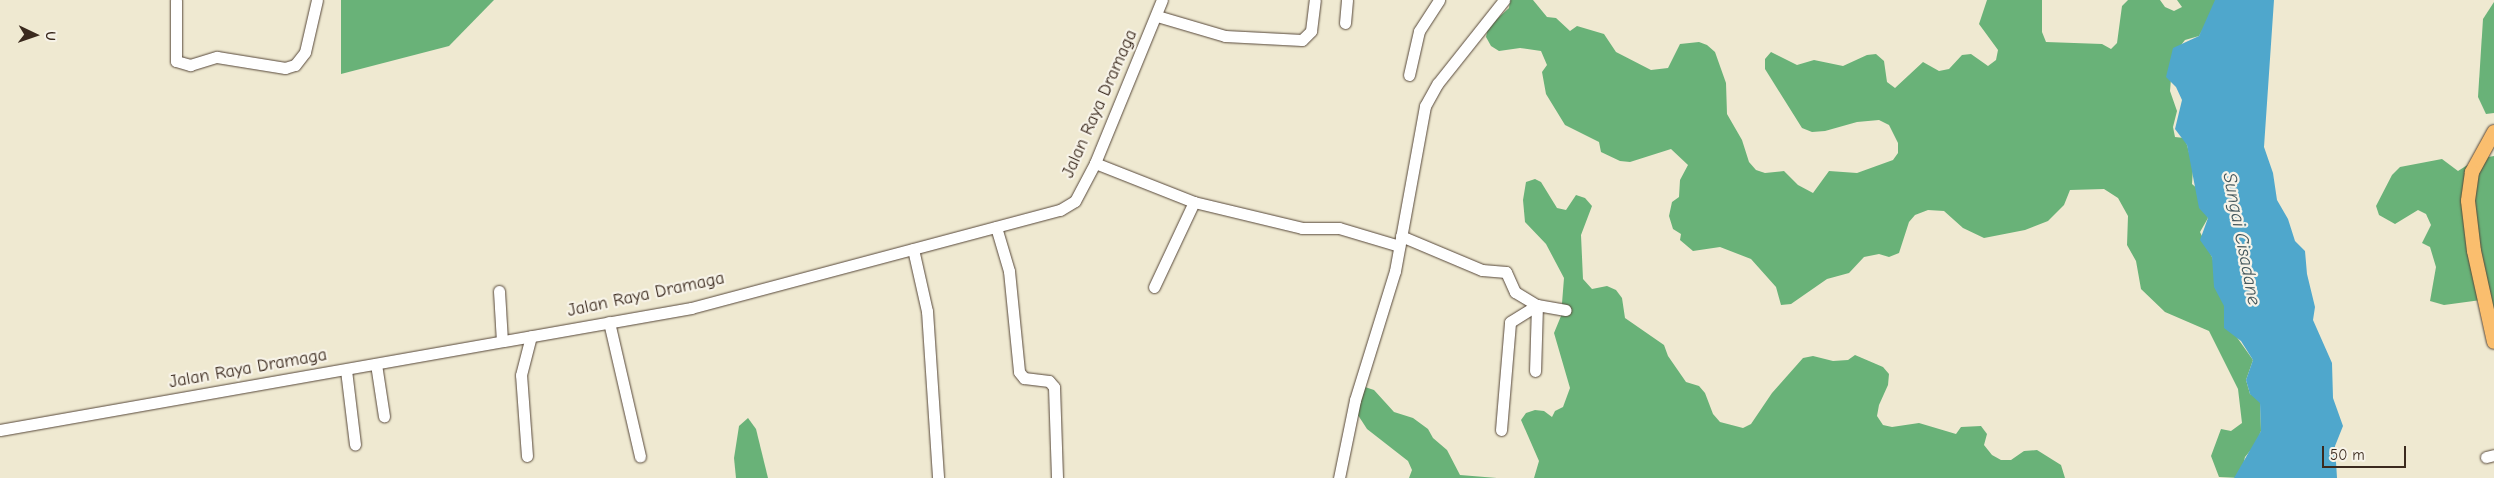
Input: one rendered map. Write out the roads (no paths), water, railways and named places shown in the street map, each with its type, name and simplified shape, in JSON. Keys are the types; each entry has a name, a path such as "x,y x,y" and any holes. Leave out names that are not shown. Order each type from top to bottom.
{"main road":[{"path":"2494,132 2489,151 2472,172 2468,216 2494,342"}],"street":[{"path":"176,0 176,60 190,65 217,58 285,68 295,64 305,52 317,0"},
{"name":"Jalan Raya Dramaga","path":"0,430 692,308 1069,206 1079,194 1095,163 1162,0"},
{"path":"1157,16 1225,36 1302,40 1311,30 1315,0"},
{"path":"1345,23 1347,0"},
{"path":"1409,75 1419,31 1439,0"},
{"path":"1339,478 1355,400 1388,302 1426,106 1438,83 1504,0"},
{"path":"1095,163 1194,202 1302,228 1339,228 1400,241 1482,270 1506,272 1515,292 1537,305 1566,310"},
{"path":"1154,287 1194,202"},
{"path":"996,227 1008,271 1020,376 1049,381 1054,388 1058,478"},
{"path":"913,248 927,311 938,478"},
{"path":"499,291 502,341"},
{"path":"1535,371 1537,305"},
{"path":"1500,430 1510,322 1537,305"},
{"path":"609,322 640,456"},
{"path":"527,456 521,376 531,336"},
{"path":"376,364 384,416"},
{"path":"346,370 355,444"}],"water":[{"name":"Sungai Cisadane","path":"2215,0 2274,0 2264,147 2273,173 2277,200 2288,219 2295,241 2305,251 2307,274 2315,307 2313,320 2332,363 2333,398 2343,426 2335,446 2337,478 2234,478 2261,431 2260,403 2250,394 2246,380 2253,360 2241,341 2224,328 2224,306 2214,287 2212,257 2200,240 2208,218 2199,208 2187,145 2175,129 2182,100 2176,87 2166,77 2173,48 2199,36"}]}
